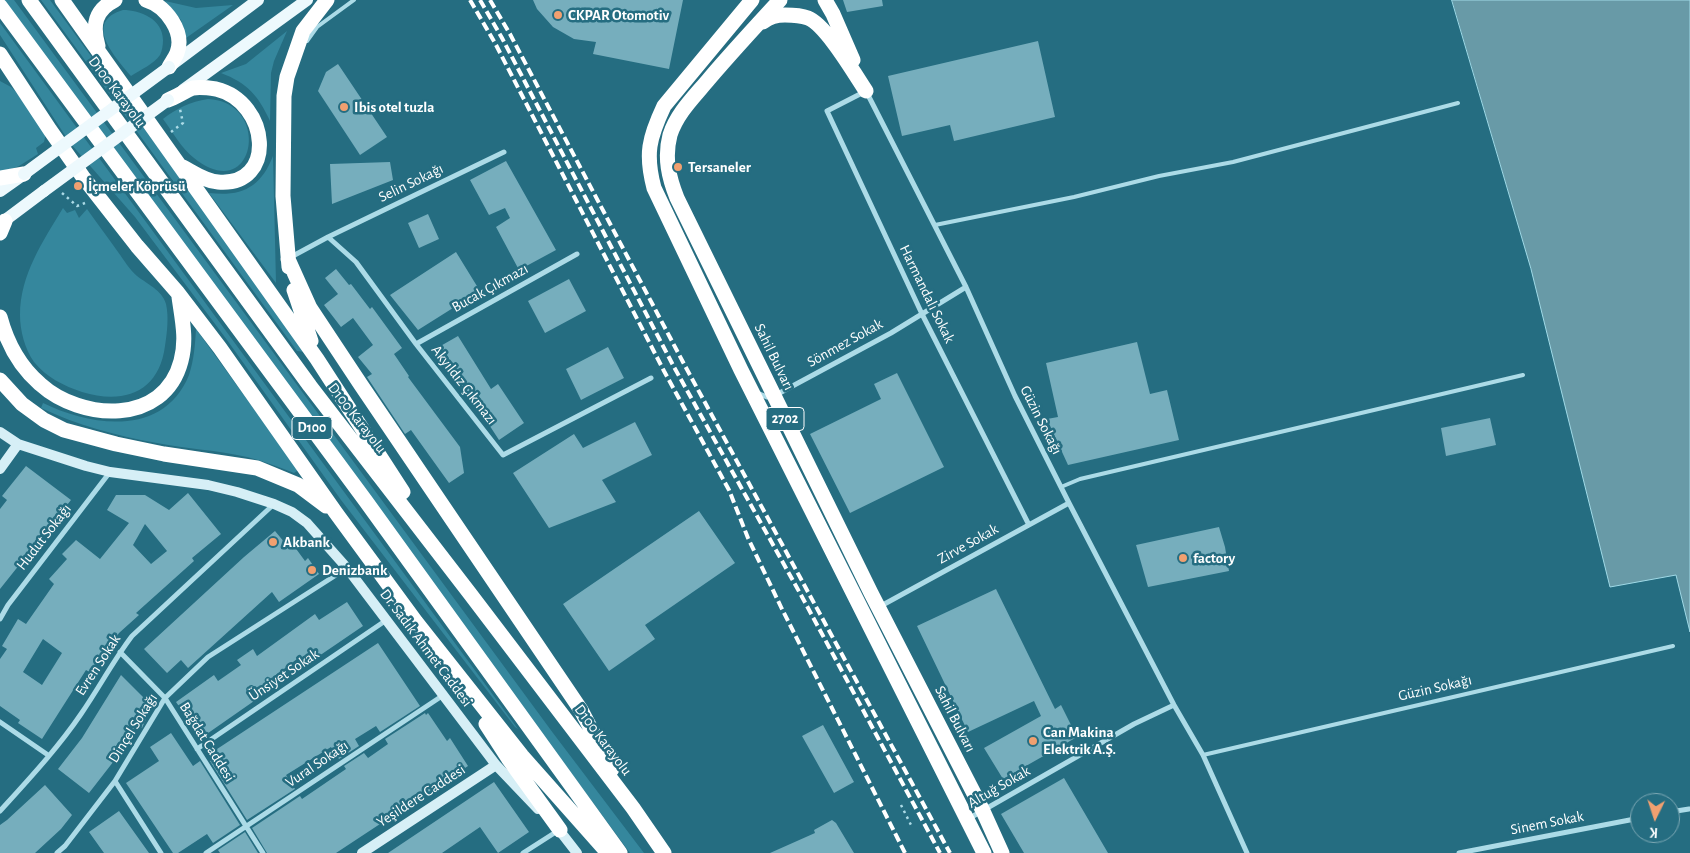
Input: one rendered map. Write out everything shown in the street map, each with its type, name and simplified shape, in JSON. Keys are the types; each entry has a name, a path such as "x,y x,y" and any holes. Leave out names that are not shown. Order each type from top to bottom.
{"highway":[{"name":"D100 Karayolu","path":"29,0 310,386 633,808 664,853"},
{"path":"62,0 318,359 471,595"},
{"path":"106,61 98,48 95,24 102,9 115,0"},
{"path":"146,0 165,12 176,30 177,52 169,67"},
{"path":"318,359 295,296 288,259 283,196 283,123 287,76 294,56 303,31 327,0"},
{"path":"728,31 742,0"},
{"name":"2702","path":"752,0 664,106 655,125 649,147 649,167 654,188 741,370 984,853"},
{"name":"Sahil Bulvarı","path":"780,0 678,117 670,136 667,157 669,178 774,396 879,608 983,811 1002,853"},
{"path":"826,0 866,91"},
{"name":"D100","path":"0,6 371,508 620,853"},
{"path":"752,31 767,18 780,15 796,15 809,18 822,28 866,91"},
{"path":"0,54 83,177 137,246 178,293 220,348 336,513 457,675 522,756 608,853"},
{"path":"0,70 21,85"},
{"path":"174,104 193,88 221,90 238,100 251,114 260,137 258,155 255,162 246,174 233,180 216,182 208,180 178,164"},
{"path":"0,178 24,174"},
{"path":"288,259 310,308 581,710 633,808"},
{"path":"0,317 6,338 15,354 40,384 53,394 70,403 96,410 110,412 127,410 151,401 161,394 177,374 185,338 178,293"},
{"path":"0,380 31,411 64,430 154,452 257,468 298,485 336,513"},
{"path":"457,675 508,758 560,830"}],"main road":[{"path":"0,191 258,0"},
{"path":"2,226 44,191 174,104 307,0"},
{"name":"Dr. Sadık Ahmet Caddesi","path":"0,432 18,444 110,472 208,485 274,504 292,512 307,523 347,568 496,765 560,830 577,853"},
{"path":"0,469 18,444"},
{"name":"Yeşildere Caddesi","path":"362,853 496,765"}],"street":[{"name":"Güzin Sokağı","path":"866,91 966,287 1015,396 1069,503 1174,705 1203,755 1247,853"},
{"name":"Harmandalı Sokak","path":"866,91 827,111 922,314 1030,525"},
{"name":"Selin Sokağı","path":"328,237 504,152"},
{"path":"288,259 328,237"},
{"name":"Akyıldız Çıkmazı","path":"328,237 356,262 416,344 503,455 651,378"},
{"name":"Bucak Çıkmazı","path":"416,344 577,254"},
{"name":"Sönmez Sokak","path":"774,396 890,333 966,287"},
{"path":"741,370 755,392 767,397 774,396"},
{"name":"Hudut Sokağı","path":"0,619 8,605 110,472"},
{"name":"Zirve Sokak","path":"879,608 1069,503"},
{"name":"Evren Sokak","path":"0,811 81,715 132,636 274,504"},
{"name":"Dinçel Sokağı","path":"56,853 65,846 115,781 165,698 208,657 347,568"},
{"name":"Ünsiyet Sokak","path":"197,749 386,621"},
{"name":"Bağdat Caddesi","path":"120,652 165,698 263,853"},
{"name":"Vural Sokağı","path":"206,853 442,696"},
{"name":"Altuğ Sokak","path":"967,819 1134,724 1174,705"},
{"path":"0,722 48,755"},
{"path":"115,781 161,853"},
{"name":"Sinem Sokak","path":"1459,853 1630,820"},
{"path":"523,853 560,830"}],"lane":[{"path":"294,56 317,27 354,0"},
{"path":"935,226 1074,198 1159,176 1233,162 1458,103"},
{"path":"1061,487 1080,479 1523,375"},
{"name":"Güzin Sokağı","path":"1203,755 1673,646"}],"path":[{"path":"168,134 183,123 174,104"},
{"path":"62,193 76,206 90,202"},
{"path":"901,805 912,827"}],"shaded area":[{"path":"2,0 14,0 553,733 644,853 630,853"},
{"path":"41,0 50,0 263,291 305,352 297,351"},
{"path":"1452,0 1690,0 1690,632 1676,575 1610,587 1531,269"},
{"path":"165,1 196,8 233,5 186,38 181,20"},
{"path":"123,10 143,14 155,21 162,33 163,40 160,55 151,64 131,76 111,50 106,41 104,31 105,23 111,16"},
{"path":"0,23 518,729 341,500 227,340 135,217 70,143 0,35"},
{"path":"287,31 271,73 270,121 251,91 238,81 221,73 246,64"},
{"path":"0,81 16,92 46,133 44,142 36,148 38,154 19,166 0,174"},
{"path":"208,99 229,104 242,116 248,132 248,148 242,162 231,170 215,170 194,158 181,145 163,119 184,106"},
{"path":"273,156 276,283 209,193 231,193 249,188 263,175"},
{"path":"63,208 67,213 75,210 79,218 87,209 137,276 158,291 164,299 167,314 167,330 161,362 147,384 137,391 112,397 97,396 69,387 50,377 39,367 34,362 26,346 20,321 24,286 34,259"},
{"path":"196,329 296,467 297,471 294,473 247,457 168,445 112,433 83,425 41,408 43,403 62,411 104,421 125,421 145,417 163,409 178,395 189,375 195,347"}],"building":[{"path":"533,0 683,0 669,69 593,54 596,42 574,39 553,27 537,9"},
{"path":"843,0 882,0 883,6 847,12"},
{"path":"1038,41 1055,117 954,141 950,125 902,136 888,76"},
{"path":"338,64 387,137 360,155 318,91 326,72"},
{"path":"506,161 556,250 519,270 496,227 510,218 505,208 489,215 470,180"},
{"path":"390,162 393,180 332,204 330,164"},
{"path":"428,214 439,239 419,248 408,223"},
{"path":"456,252 480,291 418,330 390,295"},
{"path":"336,269 349,285 351,284 370,309 372,307 402,348 394,354 408,377 460,447 464,473 449,483 411,430 405,434 367,377 372,374 358,357 373,345 353,318 341,327 324,305 338,294 325,278"},
{"path":"569,279 586,311 545,333 528,301"},
{"path":"458,336 491,389 498,384 524,423 499,440 465,388 463,390 437,348"},
{"path":"1137,342 1150,394 1167,390 1179,440 1068,465 1047,419 1058,417 1046,363"},
{"path":"608,347 624,378 581,400 566,369"},
{"path":"897,373 944,467 850,513 810,434 881,399 874,384"},
{"path":"1490,418 1496,445 1446,456 1441,428"},
{"path":"635,422 652,455 602,480 616,502 549,528 513,473 574,434 583,448"},
{"path":"26,466 71,500 0,589 0,509 7,500 2,496"},
{"path":"188,493 221,534 192,558 194,561 136,613 139,615 119,633 91,673 86,670 42,739 18,723 20,720 0,706 0,659 7,649 2,646 18,619 26,624 54,584 49,579 67,559 62,554 76,540 100,559 129,523 107,510 116,495 145,495 169,510","holes":["145,524 167,551 151,564 133,545","43,639 62,653 42,685 23,672"]},
{"path":"699,511 735,563 645,625 655,639 609,671 563,604"},
{"name":"factory","path":"1219,527 1229,571 1148,587 1136,545"},
{"path":"275,531 290,549 294,546 305,561 308,558 319,574 279,602 272,592 188,668 181,660 167,673 144,649"},
{"path":"996,589 1055,709 1061,705 1077,737 1003,779 984,748 1041,716 1034,701 968,732 917,626"},
{"path":"347,602 363,626 304,668 297,659 272,678 277,685 201,738 176,702 214,675 218,681 241,665 237,660 253,649 257,656 315,614 319,620"},
{"path":"378,643 420,706 380,732 376,726 355,739 359,746 339,759 331,747 286,775 295,789 247,820 210,761 214,758 211,753"},
{"path":"121,675 149,703 140,712 146,719 142,728 138,726 118,758 89,793 58,769 82,738"},
{"path":"425,713 426,715 428,713 447,741 450,738 468,766 336,853 267,853 252,828 300,796 302,799 346,769 344,766 364,753 368,758 388,744 385,739"},
{"path":"823,725 854,782 834,793 802,736"},
{"path":"171,733 193,766 200,761 240,825 213,843 207,834 178,853 173,853 126,783 159,761 150,747"},
{"path":"1064,778 1108,853 1024,853 1001,814"},
{"path":"494,782 529,832 498,853 480,827 442,853 388,853"},
{"path":"45,785 72,815 61,829 35,853 0,853 0,825"},
{"path":"119,811 149,853 104,853 89,832"},
{"path":"832,820 836,823 854,853 770,853 815,833 814,830"},
{"path":"245,832 258,853 220,853 218,850"}],"railway":[{"path":"470,0 495,43 664,371 729,490 748,538 781,607 905,853"},
{"path":"480,0 502,38 674,367 801,595 940,853"},
{"path":"490,0 510,34 684,364 950,853"}],"place":[{"name":"CKPAR Otomotiv","path":"558,15"},
{"name":"Ibis otel tuzla","path":"344,107"},
{"name":"Tersaneler","path":"678,167"},
{"name":"İçmeler Köprüsü","path":"78,186"},
{"name":"Akbank","path":"273,542"},
{"name":"factory","path":"1183,558"},
{"name":"Denizbank","path":"312,570"},
{"name":"Can Makina Elektrik A.Ş.","path":"1033,741"}]}
